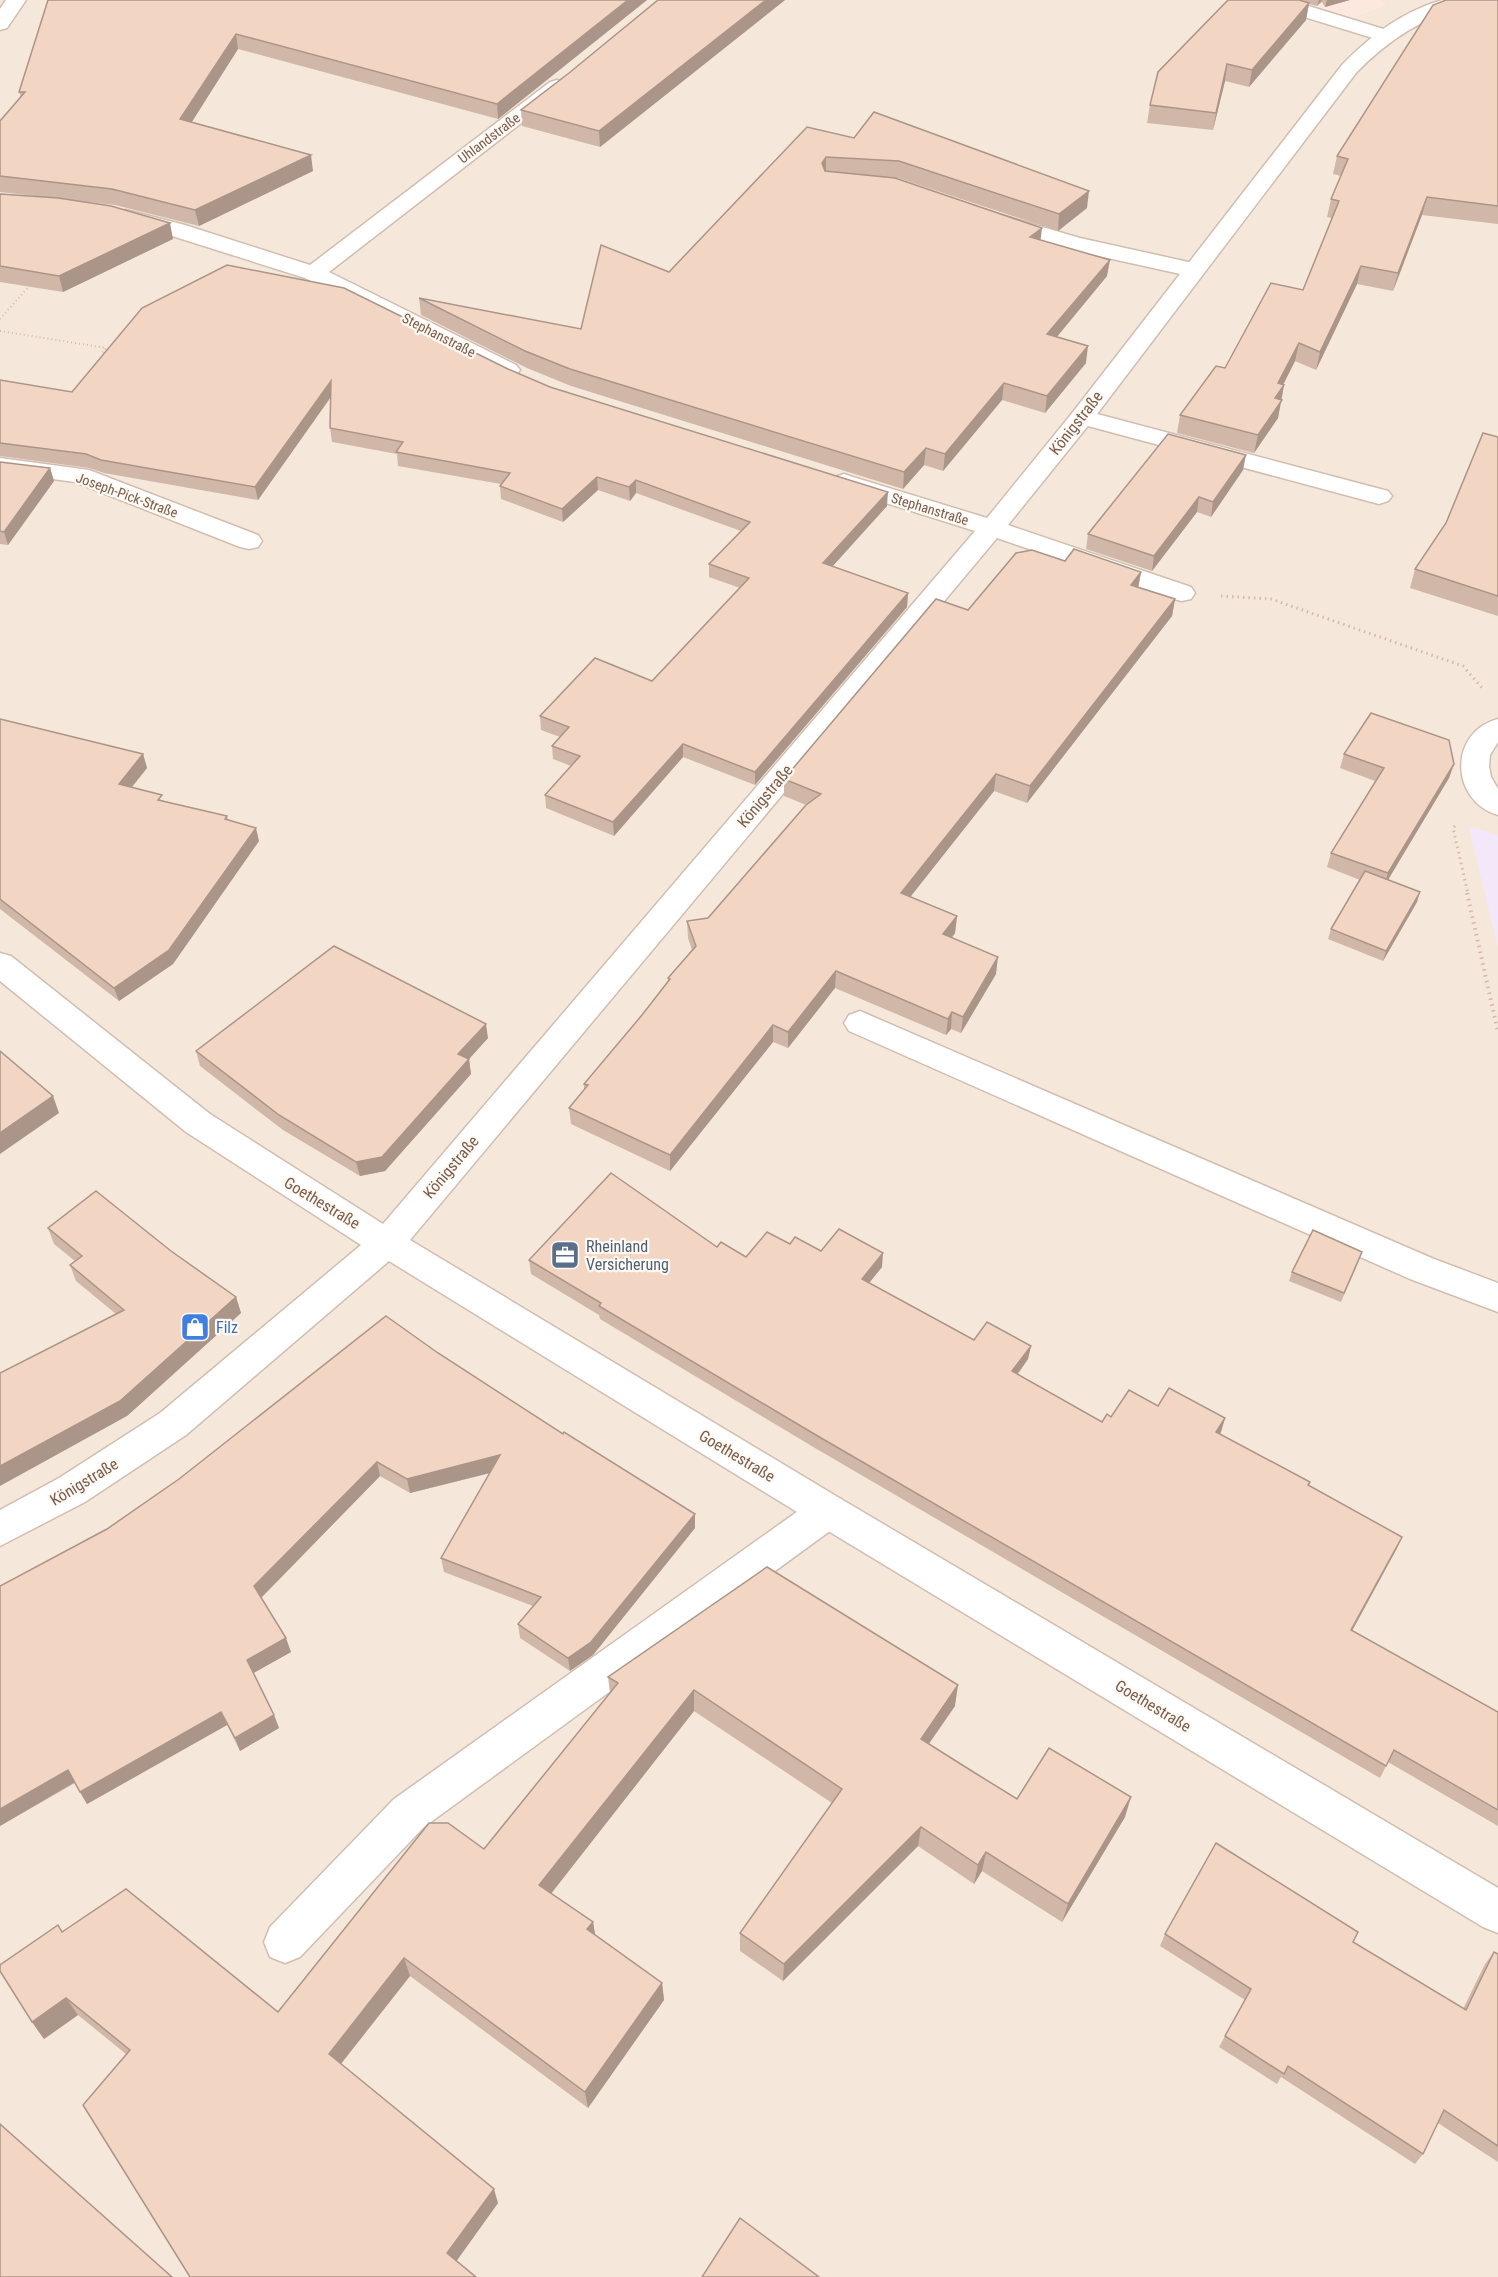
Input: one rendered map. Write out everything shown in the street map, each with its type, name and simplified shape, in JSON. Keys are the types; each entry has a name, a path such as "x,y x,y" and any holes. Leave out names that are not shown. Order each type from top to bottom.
{"street":[{"path":"0,24 16,0"},
{"path":"1269,0 1383,35"},
{"name":"Königstraße","path":"0,1529 72,1490 173,1424 387,1243 992,528 1082,417 1349,69 1383,35 1410,18 1462,0"},
{"name":"Uhlandstraße","path":"313,273 570,76"},
{"name":"Stephanstraße","path":"106,212 177,230 313,273 528,379"},
{"path":"978,214 1046,237 1194,270"},
{"path":"1082,417 1379,496"},
{"name":"Joseph-Pick-Straße","path":"0,465 80,476 249,541"},
{"name":"Stephanstraße","path":"824,476 992,528 1182,593"},
{"path":"1495,803 1482,790 1475,777 1473,765 1480,744 1498,728"},
{"name":"Goethestraße","path":"0,964 207,1129 299,1190 828,1511 1498,1912"},
{"path":"860,1023 1422,1269 1498,1298"},
{"path":"285,1942 408,1813 828,1511"}],"path":[{"path":"0,320 36,277"},
{"path":"0,331 106,348 102,352 113,354"},
{"path":"1182,593 1271,599 1463,666 1484,690"},
{"path":"1495,803 1453,828 1498,1032"}],"shaded area":[{"path":"0,0 1222,0 1299,17 1341,30 1358,15 1385,5 1379,0 1498,0 1498,2277 0,2277"},
{"path":"1222,0 1379,0 1386,5 1358,15 1341,30 1299,17"},
{"path":"1469,828 1476,828 1498,836 1498,947"}],"building":[{"path":"48,0 628,0 497,104 236,34 180,119 311,155 195,210 112,189 0,176 0,121 25,92 19,92"},
{"path":"658,0 766,0 599,131 521,110 569,73"},
{"path":"1228,0 1299,0 1309,3 1252,70 1227,64 1216,113 1150,105 1158,72"},
{"path":"1446,0 1498,0 1498,206 1427,197 1398,273 1361,266 1320,352 1299,343 1278,383 1284,385 1275,398 1282,400 1258,435 1180,415 1216,366 1225,368 1271,283 1303,290 1339,201 1331,199 1348,159 1337,156 1433,5"},
{"path":"874,112 1089,191 1059,214 899,161 826,157 822,163 825,171 895,178 1042,228 1030,237 1110,260 1047,334 1088,346 1047,396 1004,383 945,454 926,448 904,472 570,369 525,351 419,298 581,329 601,245 669,272 807,127 854,138"},
{"path":"0,194 58,198 111,206 170,223 59,276 0,266"},
{"path":"227,265 344,288 508,369 550,387 888,492 823,563 908,593 755,772 683,744 613,822 545,795 580,756 552,746 569,727 540,716 595,658 652,681 749,578 709,564 750,522 636,480 629,487 597,477 562,509 500,486 510,473 396,452 403,442 330,428 331,381 255,487 101,460 86,454 0,443 0,380 72,392 142,308"},
{"path":"1483,433 1498,437 1498,596 1415,569 1446,523"},
{"path":"1168,434 1246,455 1213,502 1199,497 1154,556 1088,534"},
{"path":"0,462 50,468 4,532 0,531"},
{"path":"1074,549 1141,572 1131,585 1175,599 1030,786 996,774 901,893 957,916 943,934 998,957 963,1017 952,1012 948,1019 836,971 788,1032 773,1025 670,1155 569,1108 588,1085 584,1084 696,946 687,921 708,918 806,805 821,794 784,779 936,599 968,610 1016,553 1032,550 1065,561"},
{"path":"1371,713 1449,740 1454,764 1388,873 1331,853 1384,768 1344,754"},
{"path":"0,719 143,754 119,784 162,795 158,800 227,816 225,819 256,828 169,950 114,988 0,899"},
{"path":"1365,871 1420,892 1386,951 1331,929"},
{"path":"334,946 486,1024 458,1054 469,1059 382,1157 356,1162 279,1115 196,1051"},
{"path":"0,1051 53,1096 0,1133"},
{"path":"611,1173 717,1247 721,1242 746,1257 767,1232 790,1244 795,1237 821,1251 839,1229 883,1253 862,1279 974,1340 987,1322 1031,1346 1012,1371 1102,1422 1107,1414 1111,1417 1129,1390 1158,1406 1169,1388 1225,1418 1216,1432 1310,1482 1308,1485 1402,1537 1351,1630 1498,1712 1498,1810 1394,1750 1386,1766 816,1435 599,1306 601,1303 529,1260"},
{"path":"96,1191 171,1251 236,1297 120,1401 0,1466 0,1373 124,1310 70,1265 82,1256 48,1228"},
{"path":"1313,1230 1362,1252 1344,1293 1292,1272"},
{"path":"386,1316 438,1353 563,1434 564,1432 695,1514 591,1642 568,1658 518,1624 541,1597 441,1558 500,1455 407,1479 377,1462 254,1586 286,1638 247,1660 274,1715 235,1738 221,1712 80,1792 68,1770 0,1809 0,1586 107,1529 179,1479"},
{"path":"767,1567 958,1685 921,1739 1017,1799 1049,1748 1131,1797 1068,1904 986,1852 978,1865 921,1827 784,1964 740,1933 842,1789 694,1690 539,1885 593,1922 587,1929 662,1983 585,2092 404,1958 329,2054 494,2189 447,2253 476,2277 190,2277 83,2105 130,2050 66,1998 32,2022 0,1971 0,1965 58,1925 62,1932 126,1889 278,2012 429,1823 448,1823 484,1849 618,1683 608,1677"},
{"path":"1216,1843 1358,1932 1353,1942 1466,2010 1494,1952 1498,1954 1498,2146 1444,2110 1423,2154 1288,2066 1284,2074 1225,2036 1251,1989 1165,1934"},
{"path":"0,2124 172,2277 0,2277"},
{"path":"740,2218 819,2277 702,2277"}],"place":[{"name":"Rheinland Versicherung","path":"565,1255"},
{"name":"Filz","path":"195,1327"}]}
